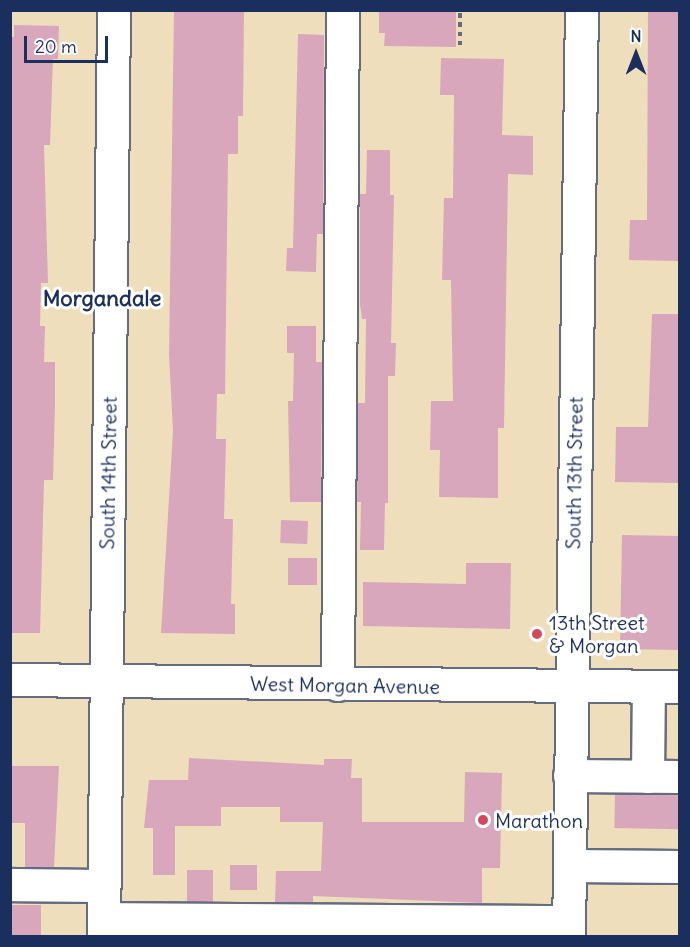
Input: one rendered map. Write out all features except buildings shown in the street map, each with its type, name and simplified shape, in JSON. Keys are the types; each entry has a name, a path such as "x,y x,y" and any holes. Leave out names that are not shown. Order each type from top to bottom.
{"street":[{"name":"South 14th Street","path":"104,928 114,10"},
{"path":"338,685 343,10"},
{"name":"South 13th Street","path":"569,929 582,10"},
{"name":"West Morgan Avenue","path":"10,680 664,687"},
{"path":"648,777 664,687"},
{"path":"570,776 680,777"},
{"path":"570,867 680,867"},
{"path":"10,885 104,886"},
{"path":"104,928 569,929"}],"path":[{"path":"460,10 460,45"}],"place":[{"name":"13th Street & Morgan","path":"537,634"},
{"name":"Marathon","path":"483,820"}],"district":[{"name":"Morgandale","path":"102,299"}]}
